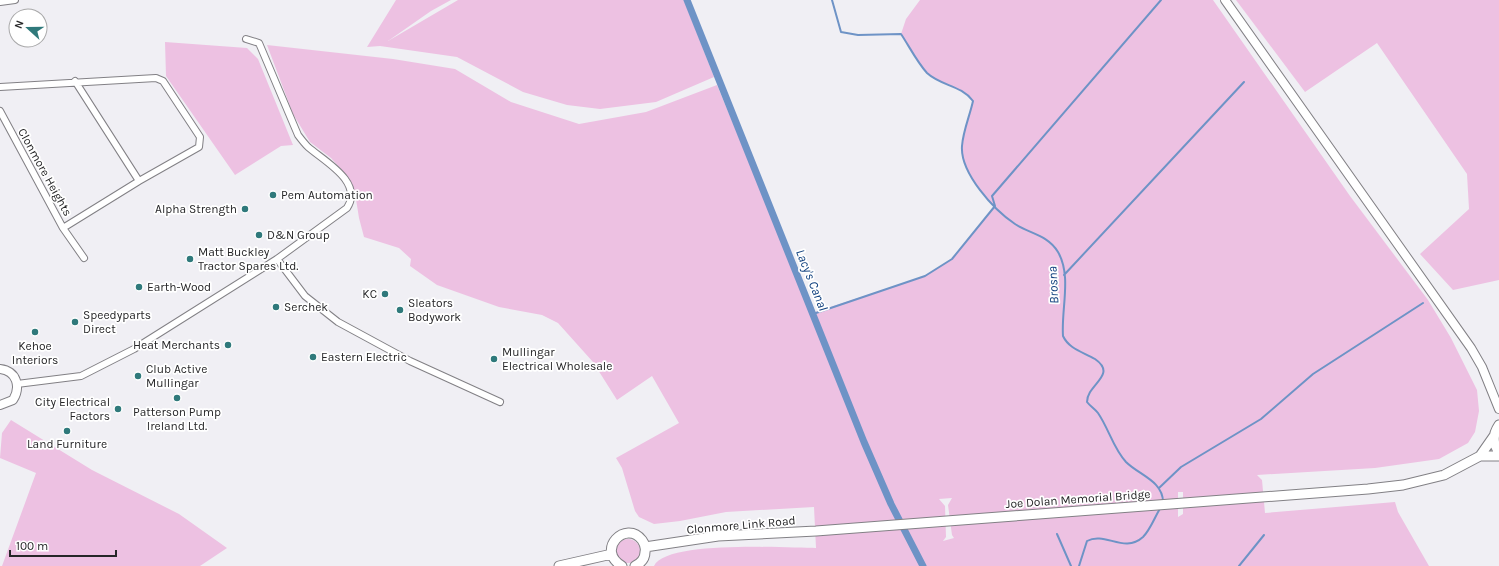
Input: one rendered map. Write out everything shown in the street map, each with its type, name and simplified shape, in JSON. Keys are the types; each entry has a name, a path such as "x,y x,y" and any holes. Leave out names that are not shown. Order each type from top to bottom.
{"main road":[{"path":"1480,456 1494,436 1499,425"},
{"path":"1494,436 1494,442 1499,452"},
{"path":"1480,456 1499,456"},
{"name":"Joe Dolan Memorial Bridge","path":"816,531 1368,489 1410,483 1444,475 1480,456"},
{"name":"Clonmore Link Road","path":"645,547 718,536 816,531"},
{"path":"622,566 614,560 612,554 612,544 615,539 624,534 635,534 640,537 645,547 644,557 635,566"},
{"path":"559,566 612,554"}],"street":[{"path":"0,2 16,0"},
{"path":"1225,0 1467,341 1482,367 1499,409"},
{"path":"17,384 81,376 134,349 278,259 347,208 351,202 351,191 343,176 308,147 298,135 259,43 246,39"},
{"name":"Clonmore Heights","path":"0,87 75,81 156,78 163,81 200,137 199,147 139,181 63,228 0,112"},
{"path":"75,81 139,181"},
{"path":"63,228 84,258"},
{"path":"278,259 304,296 338,322 410,361 500,402"},
{"path":"0,369 12,374 17,384 17,390 13,400 0,405"}],"shaded area":[{"path":"396,0 451,0 431,11 388,41 458,0 684,0 714,77 656,102 600,109 567,105 523,92 457,57 380,46 367,47"},
{"path":"920,0 1213,0 1350,196 1428,300 1451,338 1477,390 1479,411 1475,432 1468,443 1439,459 1375,468 1257,475 1262,480 1265,513 1395,502 1398,512 1429,566 654,566 663,558 680,552 703,549 729,547 816,548 814,507 726,512 680,521 654,524 639,517 635,511 622,468 616,458 679,423 652,376 617,400 593,362 558,323 542,315 499,307 437,285 410,266 411,259 399,248 364,237 355,193 349,178 331,158 310,142 293,114 267,45 393,59 455,69 511,102 579,124 646,112 717,85 812,313 925,276 952,259 995,207 972,179 963,155 962,146 964,135 973,101 963,92 938,81 923,69 901,34 906,19","holes":["1178,492 1183,492 1183,514 1178,517","952,498 948,505 952,535 954,538 943,541 946,537 945,506 939,499"]},
{"path":"1236,0 1499,0 1499,280 1453,290 1420,254 1469,209 1467,174 1377,43 1305,92"},
{"path":"165,42 247,48 258,59 293,145 281,146 235,175 166,76"},
{"path":"11,420 92,470 179,514 227,548 200,566 2,566 36,473 0,458 2,433"},
{"path":"628,539 636,543 640,551 636,559 628,563 620,559 616,551 620,543"}],"waterway":[{"name":"Lacy's Canal","path":"687,0 864,442 891,504 923,566"},
{"name":"Brosna","path":"832,0 841,32 858,35 901,34 916,59 927,73 938,81 963,92 973,101 962,146 966,168 980,190 998,210 1015,224 1044,238 1054,246 1058,252 1062,261 1065,282 1063,336 1069,344 1077,350 1095,359 1101,365 1103,370 1103,375 1091,390 1087,402 1098,413 1114,445 1122,457 1131,467 1155,484 1162,495 1163,502"},
{"path":"813,314 925,276 952,259 995,206 992,196 1161,0"},
{"path":"1064,275 1244,82"},
{"path":"1159,488 1181,467 1261,419 1313,374 1423,303"},
{"name":"Brosna","path":"1079,566 1087,541 1101,539 1122,543 1136,542 1146,534 1161,507"},
{"path":"1057,534 1071,566"},
{"path":"1239,566 1264,535"}],"place":[{"name":"Pem Automation","path":"273,195"},
{"name":"Alpha Strength","path":"245,209"},
{"name":"D&N Group","path":"259,235"},
{"name":"Matt Buckley Tractor Spares Ltd.","path":"190,259"},
{"name":"Earth-Wood","path":"139,287"},
{"name":"KC","path":"385,294"},
{"name":"Serchek","path":"276,307"},
{"name":"Sleators Bodywork","path":"400,310"},
{"name":"Speedyparts Direct","path":"75,322"},
{"name":"Kehoe Interiors","path":"35,332"},
{"name":"Heat Merchants","path":"228,345"},
{"name":"Eastern Electric","path":"313,357"},
{"name":"Mullingar Electrical Wholesale","path":"494,359"},
{"name":"Club Active Mullingar","path":"138,376"},
{"name":"Patterson Pump Ireland Ltd.","path":"177,398"},
{"name":"City Electrical Factors","path":"118,409"},
{"name":"Land Furniture","path":"67,431"}]}
